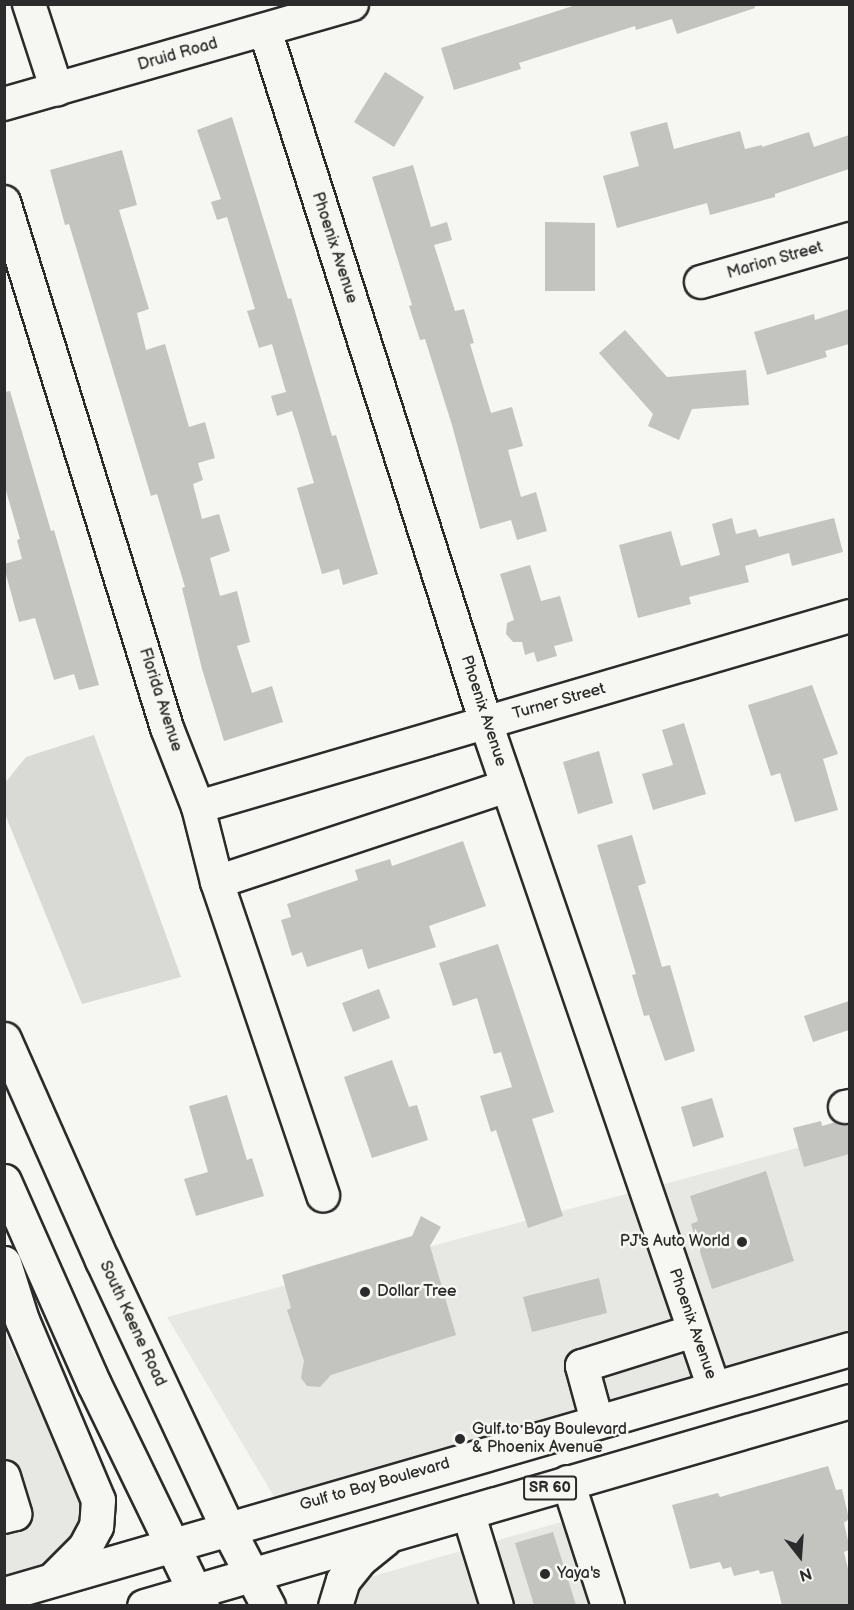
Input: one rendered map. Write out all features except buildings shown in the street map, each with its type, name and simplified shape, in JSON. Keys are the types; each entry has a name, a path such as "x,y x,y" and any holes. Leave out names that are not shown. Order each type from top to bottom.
{"main road":[{"name":"South Keene Road","path":"4,1039 102,1260 250,1574 268,1605"},
{"path":"4,1181 89,1374 198,1599"},
{"path":"7,1277 22,1320 98,1500 96,1526 85,1547 52,1580"},
{"name":"Gulf to Bay Boulevard","path":"4,1594 849,1349"},
{"name":"SR 60","path":"144,1605 198,1599 250,1574 849,1401"},
{"path":"335,1605 343,1580 359,1560 391,1534"}],"street":[{"path":"29,4 57,90"},
{"name":"Druid Road","path":"4,104 352,4"},
{"name":"Phoenix Avenue","path":"265,30 486,723 714,1388"},
{"name":"Florida Avenue","path":"4,202 167,729 198,807 217,882 323,1196"},
{"name":"Marion Street","path":"701,282 849,239"},
{"name":"Turner Street","path":"198,807 849,616"},
{"path":"217,882 508,786"},
{"path":"597,1421 582,1366 694,1331"},
{"path":"4,1477 15,1514 4,1517"},
{"path":"568,1482 608,1605"},
{"path":"468,1512 497,1605"}],"shaded area":[{"path":"94,735 181,977 82,1004 5,814 4,784 26,757"},
{"path":"849,1134 849,1333 721,1371 657,1186"},
{"path":"633,1192 697,1378 276,1500 167,1317"},
{"path":"4,1329 11,1348 81,1487 84,1520 75,1538 45,1568 4,1579"},
{"path":"568,1520 596,1606 348,1606 360,1580"}],"place":[{"name":"PJ's Auto World","path":"742,1242"},
{"name":"Dollar Tree","path":"365,1292"},
{"name":"Gulf to Bay Boulevard & Phoenix Avenue","path":"460,1439"},
{"name":"Yaya's","path":"545,1574"}]}
